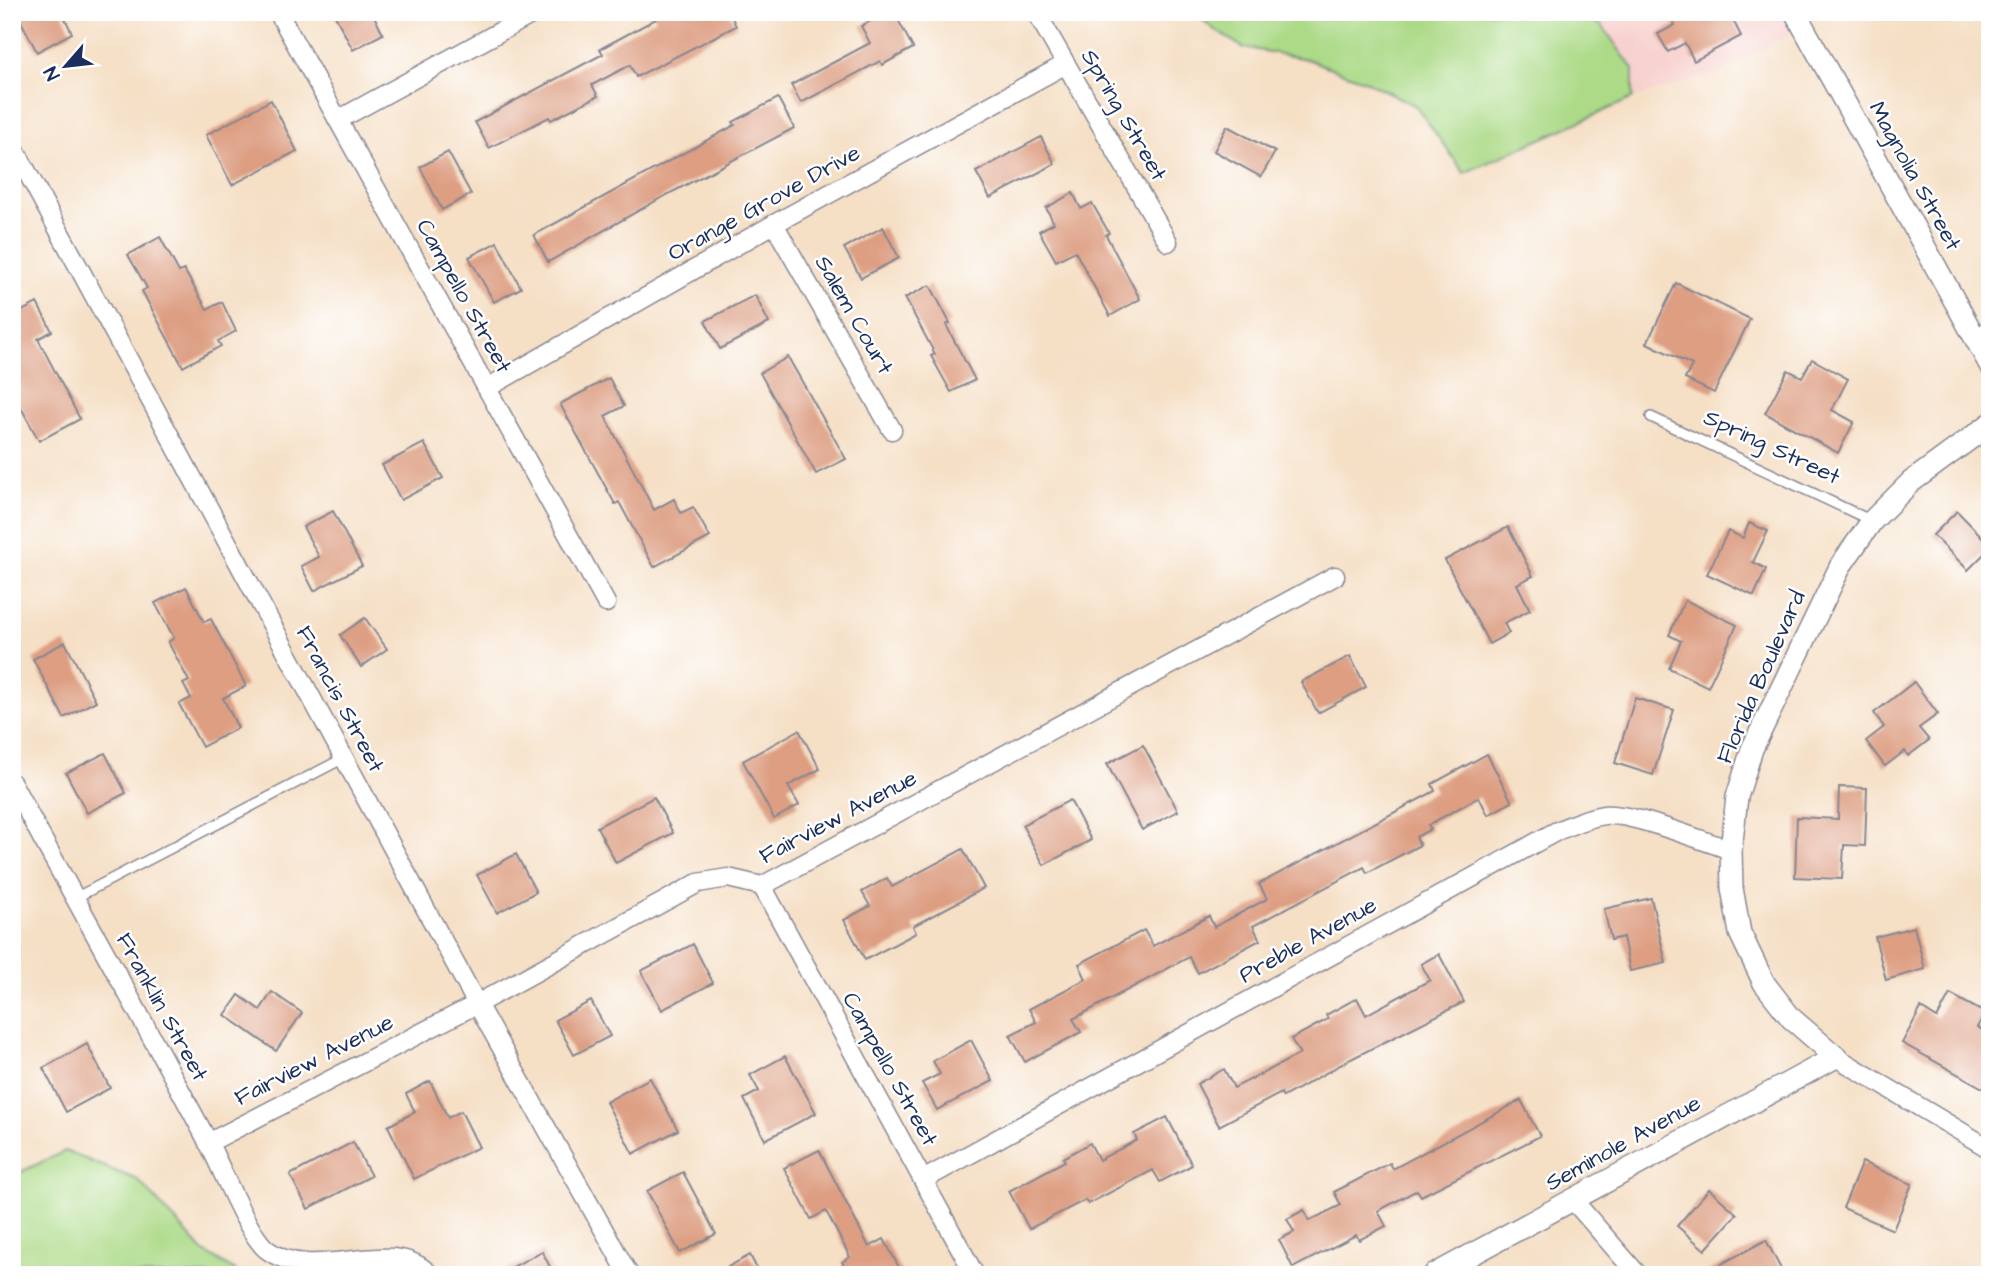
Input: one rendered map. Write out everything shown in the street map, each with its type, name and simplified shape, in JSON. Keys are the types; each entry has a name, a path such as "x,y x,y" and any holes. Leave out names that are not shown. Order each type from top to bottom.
{"street":[{"name":"Campello Street","path":"278,12 606,604"},
{"path":"338,120 536,12"},
{"name":"Spring Street","path":"1036,12 1168,242"},
{"name":"Magnolia Street","path":"1795,12 1984,335 1990,365"},
{"name":"Orange Grove Drive","path":"487,388 774,224 1066,64"},
{"name":"Francis Street","path":"12,144 477,1004 629,1275"},
{"name":"Salem Court","path":"774,224 892,430"},
{"name":"Florida Boulevard","path":"1990,424 1911,482 1872,521 1842,565 1752,749 1737,797 1731,850 1731,888 1740,933 1763,983 1791,1018 1836,1057 1990,1149"},
{"name":"Fairview Avenue","path":"208,1143 477,1004 698,883 728,878 762,886 1335,576"},
{"name":"Franklin Street","path":"12,783 265,1249 291,1263 316,1268 404,1259 421,1265 430,1275"},
{"name":"Preble Avenue","path":"923,1180 1545,838 1584,820 1606,815 1632,818 1731,850"},
{"name":"Campello Street","path":"762,886 975,1275"},
{"name":"Seminole Avenue","path":"1434,1275 1836,1057"},
{"path":"1573,1200 1638,1275"}],"lane":[{"name":"Spring Street","path":"1651,417 1872,521"},
{"path":"75,898 344,758"}],"shaded area":[{"path":"1579,12 1781,12 1792,33 1720,72 1633,98 1633,69 1603,27"}],"green space":[{"path":"1194,12 1579,12 1603,27 1633,69 1633,98 1464,173 1416,106 1366,81 1307,59 1242,47 1211,27"},
{"path":"65,1151 138,1180 203,1251 241,1275 12,1275 12,1176"}],"building":[{"path":"16,12 62,12 72,33 37,52"},
{"path":"333,12 372,12 383,34 353,50"},
{"path":"652,12 729,12 736,26 636,77 630,65 592,85 598,96 551,120 549,117 489,148 475,122 603,54 600,49 656,19"},
{"path":"887,12 894,12 913,48 882,65 880,61 801,103 791,85 870,43 861,26"},
{"path":"1668,12 1729,12 1741,36 1694,61 1685,43 1668,52 1658,34 1675,25"},
{"path":"778,98 794,128 661,198 548,262 534,235 735,125 733,122"},
{"path":"271,100 297,151 232,185 206,135"},
{"path":"1227,126 1275,152 1261,177 1214,151"},
{"path":"1041,137 1055,164 990,198 976,172"},
{"path":"448,152 471,194 442,210 420,167"},
{"path":"1073,193 1081,209 1092,203 1140,299 1110,316 1075,251 1056,261 1039,231 1054,223 1046,208"},
{"path":"883,227 899,258 861,278 844,248"},
{"path":"160,237 179,272 184,270 207,309 222,302 236,331 218,341 221,346 183,367 142,291 147,288 128,255"},
{"path":"497,242 521,288 494,302 469,257"},
{"path":"1676,283 1750,319 1714,393 1685,379 1692,365 1647,343"},
{"path":"930,285 950,323 946,325 975,380 951,392 931,356 935,354 905,298"},
{"path":"755,295 769,323 720,349 705,321"},
{"path":"37,303 52,331 38,339 80,419 39,441 12,391 12,316"},
{"path":"788,357 846,459 816,474 760,373"},
{"path":"1812,359 1848,379 1832,410 1854,422 1838,453 1765,413 1788,370 1802,377"},
{"path":"609,378 624,406 605,416 654,510 674,499 681,513 693,507 710,537 654,567 619,502 615,504 560,404"},
{"path":"424,443 443,478 401,500 382,465"},
{"path":"333,511 362,566 314,591 301,566 319,557 303,527"},
{"path":"1957,511 1990,545 1968,570 1933,535"},
{"path":"1749,523 1768,531 1753,562 1766,569 1754,596 1707,574 1728,531 1743,538"},
{"path":"1508,527 1533,576 1517,584 1530,610 1504,623 1509,633 1489,644 1445,560"},
{"path":"186,587 204,622 211,619 246,686 223,698 238,728 202,747 179,704 191,698 183,684 189,681 168,642 174,638 155,603"},
{"path":"1685,600 1737,625 1708,687 1669,668 1681,641 1669,635"},
{"path":"365,618 387,649 361,667 340,635"},
{"path":"65,642 96,701 64,718 33,659"},
{"path":"1350,656 1366,687 1318,713 1301,682"},
{"path":"1914,682 1938,714 1919,728 1929,740 1908,756 1905,751 1885,766 1866,741 1884,727 1874,713"},
{"path":"1635,698 1674,710 1653,775 1615,763"},
{"path":"799,730 820,769 788,786 799,805 774,819 743,761"},
{"path":"1143,745 1178,811 1142,830 1107,764"},
{"path":"105,753 126,793 87,813 66,773"},
{"path":"1487,754 1512,802 1488,815 1479,797 1428,825 1431,829 1416,837 1420,845 1367,873 1364,867 1253,926 1260,940 1198,973 1189,957 1073,1019 1081,1032 1025,1062 1010,1035 1036,1022 1029,1009 1086,979 1079,964 1144,930 1153,946 1209,916 1214,927 1267,899 1259,884 1435,791 1432,784"},
{"path":"1839,787 1867,788 1865,846 1844,845 1842,879 1795,877 1797,817 1838,819"},
{"path":"654,797 673,833 616,863 597,827"},
{"path":"1070,800 1091,840 1044,865 1022,825"},
{"path":"963,849 984,888 913,926 916,933 865,960 844,920 870,906 862,892 887,878 892,887"},
{"path":"516,854 536,892 497,913 477,875"},
{"path":"1651,898 1666,963 1630,971 1623,937 1611,940 1604,909"},
{"path":"1914,927 1925,969 1886,980 1875,937"},
{"path":"693,944 713,983 662,1010 641,971"},
{"path":"1439,954 1464,1002 1283,1097 1281,1093 1219,1126 1197,1084 1224,1069 1234,1088 1300,1054 1291,1039 1328,1019 1326,1015 1357,998 1366,1015 1430,980 1421,964"},
{"path":"272,992 302,1013 276,1051 225,1015 239,995 260,1010"},
{"path":"1950,994 1985,1013 1977,1027 1990,1034 1990,1092 1902,1043 1921,1008 1937,1018"},
{"path":"591,1001 610,1036 574,1055 555,1020"},
{"path":"971,1040 993,1081 937,1110 922,1083 940,1074 933,1061"},
{"path":"87,1044 110,1088 66,1112 43,1068"},
{"path":"785,1056 816,1113 765,1140 744,1099 759,1091 750,1075"},
{"path":"650,1078 678,1130 633,1154 606,1102"},
{"path":"430,1081 448,1118 461,1111 479,1147 414,1179 388,1126 415,1112 406,1094"},
{"path":"1521,1100 1540,1136 1421,1196 1417,1190 1378,1211 1386,1226 1359,1240 1356,1235 1293,1268 1279,1240 1294,1232 1287,1219 1304,1210 1309,1221 1341,1205 1334,1192 1390,1163 1393,1169"},
{"path":"1167,1117 1192,1165 1160,1182 1153,1170 1088,1204 1085,1200 1029,1229 1009,1191 1065,1161 1063,1158 1090,1143 1099,1160 1137,1140 1134,1134"},
{"path":"353,1142 371,1176 308,1209 290,1175"},
{"path":"819,1150 869,1247 884,1239 903,1275 849,1275 842,1262 850,1257 826,1211 811,1219 784,1168"},
{"path":"1862,1162 1912,1184 1893,1230 1843,1208"},
{"path":"683,1172 716,1234 680,1253 647,1191"},
{"path":"1709,1189 1737,1214 1705,1250 1677,1226"},
{"path":"1766,1240 1784,1275 1701,1275"},
{"path":"542,1251 554,1275 498,1275"},
{"path":"750,1255 760,1275 713,1275"}]}
